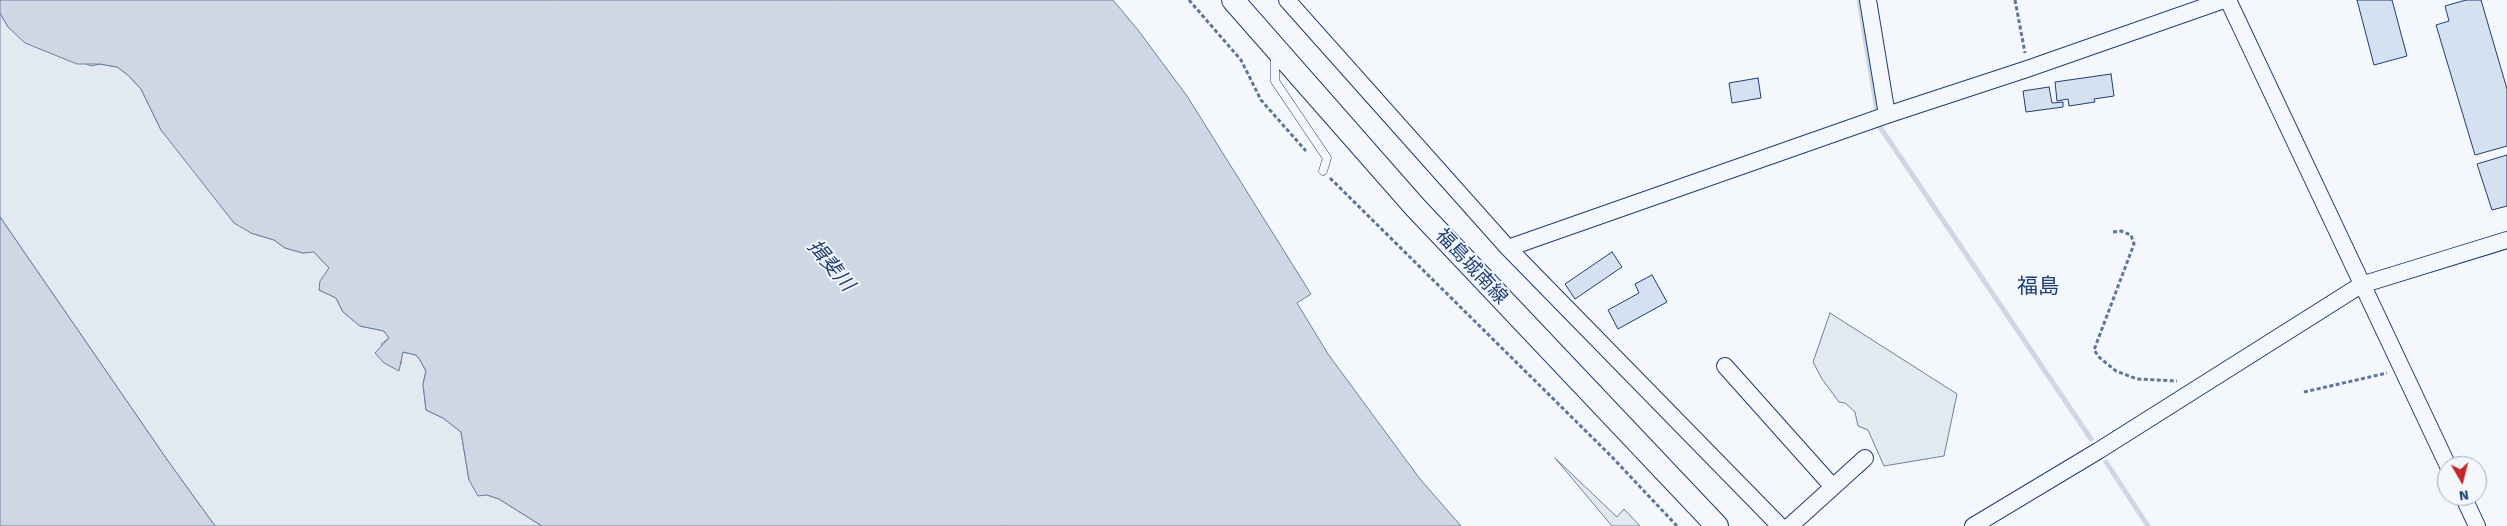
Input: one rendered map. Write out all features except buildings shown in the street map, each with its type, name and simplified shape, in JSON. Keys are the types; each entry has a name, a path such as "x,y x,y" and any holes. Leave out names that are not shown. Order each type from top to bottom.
{"main road":[{"name":"福島城南線","path":"1233,0 1415,207 1717,526"}],"street":[{"path":"1287,0 1508,248 1780,526"},
{"path":"1868,0 1886,115"},
{"path":"1508,248 1886,115 2027,69 2226,0 2443,456"},
{"path":"1973,526 2361,285 2507,240"},
{"path":"1725,366 1833,487"},
{"path":"1790,526 1865,458"},
{"path":"2468,506 2477,526"}],"lane":[{"path":"1275,48 1275,81 1327,158 1323,171"}],"path":[{"path":"1189,0 1241,60 1261,100 1323,171 1612,456 1677,526"},
{"path":"2015,0 2027,69"},
{"path":"2113,232 2121,231 2132,235 2134,244 2094,350 2100,358 2116,371 2136,379 2183,380 2194,389"},
{"path":"2304,392 2402,370"}],"shaded area":[{"path":"0,13 8,27 91,66 100,64 117,67 128,75 141,89 161,130 251,233 274,240 285,248 303,253 313,251 329,268 319,290 336,298 343,312 360,326 384,331 389,338 381,344 401,364 402,352 416,355 426,371 423,384 426,410 443,418 461,432 469,480 487,495 499,499 542,526 215,526 0,217"},
{"path":"1830,313 1957,394 1944,456 1884,466 1868,430 1858,426 1855,412 1845,403 1839,402 1822,379 1813,362"},
{"path":"1555,458 1617,517 1624,509 1640,526 1612,526"}],"water":[{"name":"揖斐川","path":"0,0 1113,0 1187,96 1311,294 1297,303 1328,354 1420,479 1461,526 542,526 499,499 487,495 478,496 469,480 461,432 443,418 426,410 423,384 426,371 420,360 416,355 403,352 399,371 384,363 375,353 389,338 384,331 360,326 343,312 336,298 319,290 320,281 329,268 314,252 303,253 285,248 274,240 251,233 234,223 161,130 141,89 128,75 117,67 100,64 77,64 25,43 8,27 0,13"},
{"path":"0,217 168,461 215,526 0,526"}],"waterway":[{"path":"1859,0 1877,111"},
{"path":"1880,127 2091,439"},
{"path":"2106,462 2148,526"}],"district":[{"name":"福島","path":"2038,287"}]}
